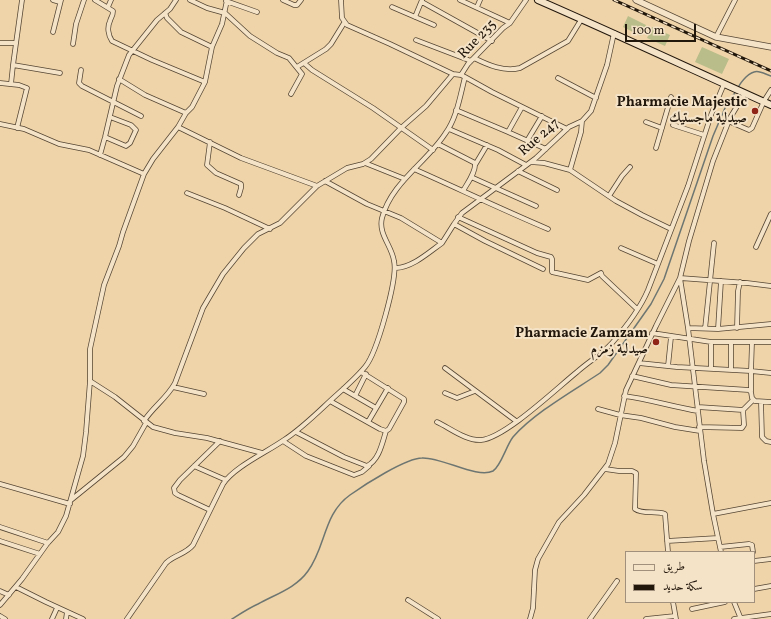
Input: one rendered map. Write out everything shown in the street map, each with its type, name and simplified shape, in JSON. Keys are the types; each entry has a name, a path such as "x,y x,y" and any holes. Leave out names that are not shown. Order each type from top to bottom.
{"main road":[{"path":"538,0 771,105"}],"street":[{"path":"11,84 15,43 22,0"},
{"path":"53,0 60,1 53,32"},
{"path":"73,44 79,14 84,0"},
{"path":"95,0 108,7 113,13 109,24 110,38 112,41 205,82"},
{"path":"108,7 111,0"},
{"path":"100,155 119,80 126,61 132,50 176,0"},
{"path":"190,0 207,8 225,13 250,36 277,53 290,58 302,74 291,94"},
{"path":"0,605 10,595 48,543 58,532 66,516 82,456 86,432 90,381 90,349 102,293 107,275 119,246 144,174 153,159 178,127 186,113 192,107 205,82 212,47 221,29 225,13 226,0 257,12"},
{"path":"283,0 294,5 297,5 301,0"},
{"path":"341,0 342,18 344,23 453,74"},
{"path":"460,0 510,23"},
{"path":"477,7 480,0"},
{"name":"Rue 235","path":"365,162 374,156 401,128 426,106 453,74 463,76 473,60 503,28 510,23 526,0"},
{"path":"636,0 716,37 771,47"},
{"path":"716,37 735,0"},
{"path":"415,16 422,1 492,41"},
{"path":"392,7 434,25"},
{"path":"165,13 167,18 181,32 212,47"},
{"path":"416,40 473,60 511,70 520,68 568,41 581,20"},
{"path":"297,67 326,49 331,44 344,23"},
{"name":"Rue 247","path":"396,268 402,268 409,265 442,243 458,217 530,162 567,129 582,121 591,111 596,98 607,65 614,33"},
{"path":"0,43 15,43"},
{"path":"304,63 312,70 368,105 433,150"},
{"path":"13,65 60,73"},
{"path":"81,70 78,82 82,86 142,116"},
{"path":"128,619 148,588 169,561 189,551 226,480 262,453 296,432 361,372 372,357 389,302 396,268 394,258 384,238 382,229 381,223 385,210 405,179 433,150 449,129 456,110 463,76 567,129"},
{"path":"558,78 596,98"},
{"path":"119,80 145,95 186,113"},
{"path":"0,83 24,86 27,88 27,94 17,128"},
{"path":"437,422 465,436 477,440 483,440 496,435 516,422 604,350 618,336 648,290 688,186 704,135 724,84"},
{"path":"728,121 749,130 752,128 771,90"},
{"path":"530,619 533,608 535,570 541,553 559,522 577,504 608,464 613,451 624,396 652,333 680,278 689,241 713,161 728,121 743,92"},
{"path":"656,148 670,97"},
{"path":"508,132 522,107"},
{"path":"456,110 546,149"},
{"path":"527,141 542,116"},
{"path":"105,137 126,146 130,143 136,130 131,125 110,117"},
{"path":"570,170 582,132 582,121"},
{"path":"646,122 662,128"},
{"path":"0,124 28,131 51,141 89,150 144,174"},
{"path":"673,125 704,135"},
{"path":"178,127 241,158 317,186"},
{"path":"449,129 487,145 526,165"},
{"path":"210,142 207,166 216,173 241,184 239,195"},
{"path":"438,144 473,161 475,165"},
{"path":"464,190 475,165 487,145"},
{"path":"70,502 124,457 133,446 150,412 173,387 201,312 209,296 223,274 244,248 258,234 270,229 284,219 317,186 347,168 365,162 405,179"},
{"path":"530,162 544,163 570,170 642,216 671,229"},
{"path":"609,196 622,176 630,167"},
{"path":"414,169 464,190 512,214 548,229"},
{"path":"518,171 557,190"},
{"path":"471,177 536,206"},
{"path":"325,181 367,204 385,210 408,222 442,243"},
{"path":"187,193 225,208 270,229"},
{"path":"756,247 771,214"},
{"path":"458,217 537,253 551,257 552,272 588,280 601,273 602,276 637,309"},
{"path":"454,224 543,270"},
{"path":"705,329 714,243"},
{"path":"621,248 658,264"},
{"path":"680,278 740,282 771,286"},
{"path":"680,278 690,340 700,429 713,514 721,551"},
{"path":"718,329 721,281"},
{"path":"737,328 738,291 740,282"},
{"path":"688,328 718,329 771,324"},
{"path":"652,333 711,342 771,342"},
{"path":"668,366 671,337"},
{"path":"711,342 711,369"},
{"path":"731,342 731,370"},
{"path":"752,342 751,391 753,400"},
{"path":"639,363 771,373"},
{"path":"445,368 516,422"},
{"path":"283,441 306,456 354,475 362,472 369,466 377,457 386,431 391,427 405,400 403,397 361,372"},
{"path":"355,396 366,374"},
{"path":"632,376 672,385 751,391"},
{"path":"90,381 115,397 153,427 175,433 220,441 262,453"},
{"path":"173,387 204,394"},
{"path":"368,422 388,388"},
{"path":"343,389 376,408"},
{"path":"445,393 457,398 475,391"},
{"path":"624,396 642,398 671,407 744,410"},
{"path":"753,400 771,402"},
{"path":"598,409 620,415 642,418 675,427 700,429 742,428 744,427 744,410 753,400"},
{"path":"330,401 386,431"},
{"path":"761,402 762,437 766,441 771,442"},
{"path":"296,432 360,464 369,466"},
{"path":"210,510 178,495 174,491 176,485 220,441"},
{"path":"194,466 226,480"},
{"path":"605,469 632,471 636,473 635,509 637,511 661,512 665,514 668,551"},
{"path":"0,484 70,502"},
{"path":"713,514 771,503"},
{"path":"0,527 48,543"},
{"path":"667,541 718,538"},
{"path":"0,542 40,554"},
{"path":"720,547 749,544 752,545 753,551"},
{"path":"755,561 771,559"},
{"path":"590,619 617,581"},
{"path":"16,586 57,608 83,619"},
{"path":"755,589 771,586"},
{"path":"0,590 10,595"},
{"path":"408,600 438,619"},
{"path":"646,619 675,617 673,603"},
{"path":"692,609 720,603"},
{"path":"734,603 741,618"},
{"path":"52,619 57,608"},
{"path":"66,619 67,612"},
{"path":"734,619 771,614"},
{"path":"0,616 5,619"}],"green space":[{"path":"628,16 646,25 641,36 623,27"},
{"path":"652,27 670,35 665,46 647,38"},
{"path":"702,47 729,59 722,74 695,62"}],"waterway":[{"path":"738,88 744,79 753,72 761,72 771,76"},
{"path":"232,619 251,607 292,586 303,577 314,562 335,512 341,503 350,495 396,467 415,459 430,459 478,472 486,473 493,471 499,465 513,437 522,428 554,403 600,373 608,365 651,304 664,279 713,136 725,108 736,91"}],"railway":[{"path":"614,0 771,71"}],"place":[{"name":"Pharmacie Majestic صيدلية ماجستيك","path":"755,111"},
{"name":"Pharmacie Zamzam صيدلية زمزم","path":"656,342"}]}
